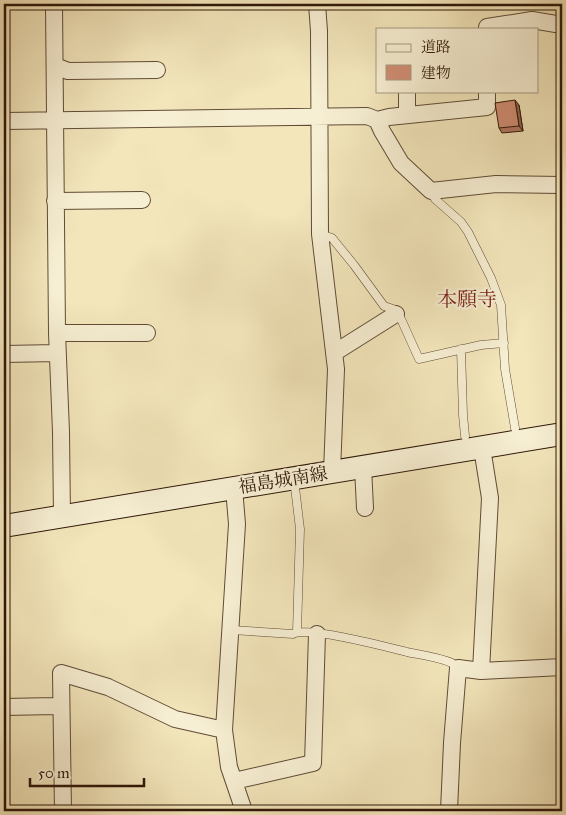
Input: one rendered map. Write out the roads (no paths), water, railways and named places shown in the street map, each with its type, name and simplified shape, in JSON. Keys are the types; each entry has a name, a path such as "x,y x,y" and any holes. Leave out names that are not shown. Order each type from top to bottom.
{"main road":[{"name":"福島城南線","path":"4,526 363,467 474,442 562,434"}],"street":[{"path":"54,4 57,353 61,432 62,516"},
{"path":"317,4 319,32 320,234 336,369 332,472"},
{"path":"492,28 532,20 562,26"},
{"path":"55,66 68,71 157,70"},
{"path":"407,92 407,115"},
{"path":"4,121 366,116 377,120 487,107 487,92"},
{"path":"377,120 401,162 431,191 496,184 562,185"},
{"path":"55,201 142,200"},
{"path":"334,353 396,314"},
{"path":"57,333 147,333"},
{"path":"4,354 57,353"},
{"path":"474,442 490,498 481,671"},
{"path":"363,467 365,508"},
{"path":"234,488 237,524 224,730 229,767 244,811"},
{"path":"234,781 313,763 317,634"},
{"path":"449,811 458,668 481,671 562,667"},
{"path":"63,811 61,673 108,687 174,719 224,730"},
{"path":"4,707 56,706 61,704"}],"lane":[{"path":"431,191 435,199 461,222 468,232 491,278 501,306 505,369 515,428"},
{"path":"320,234 332,238 384,306 393,309 401,319 418,359 481,345 504,343"},
{"path":"461,350 463,415 474,442"},
{"path":"294,478 300,529 297,632"},
{"path":"231,630 293,634 297,632 340,636 452,664 458,668"}],"district":[{"name":"本願寺","path":"467,299"}]}
